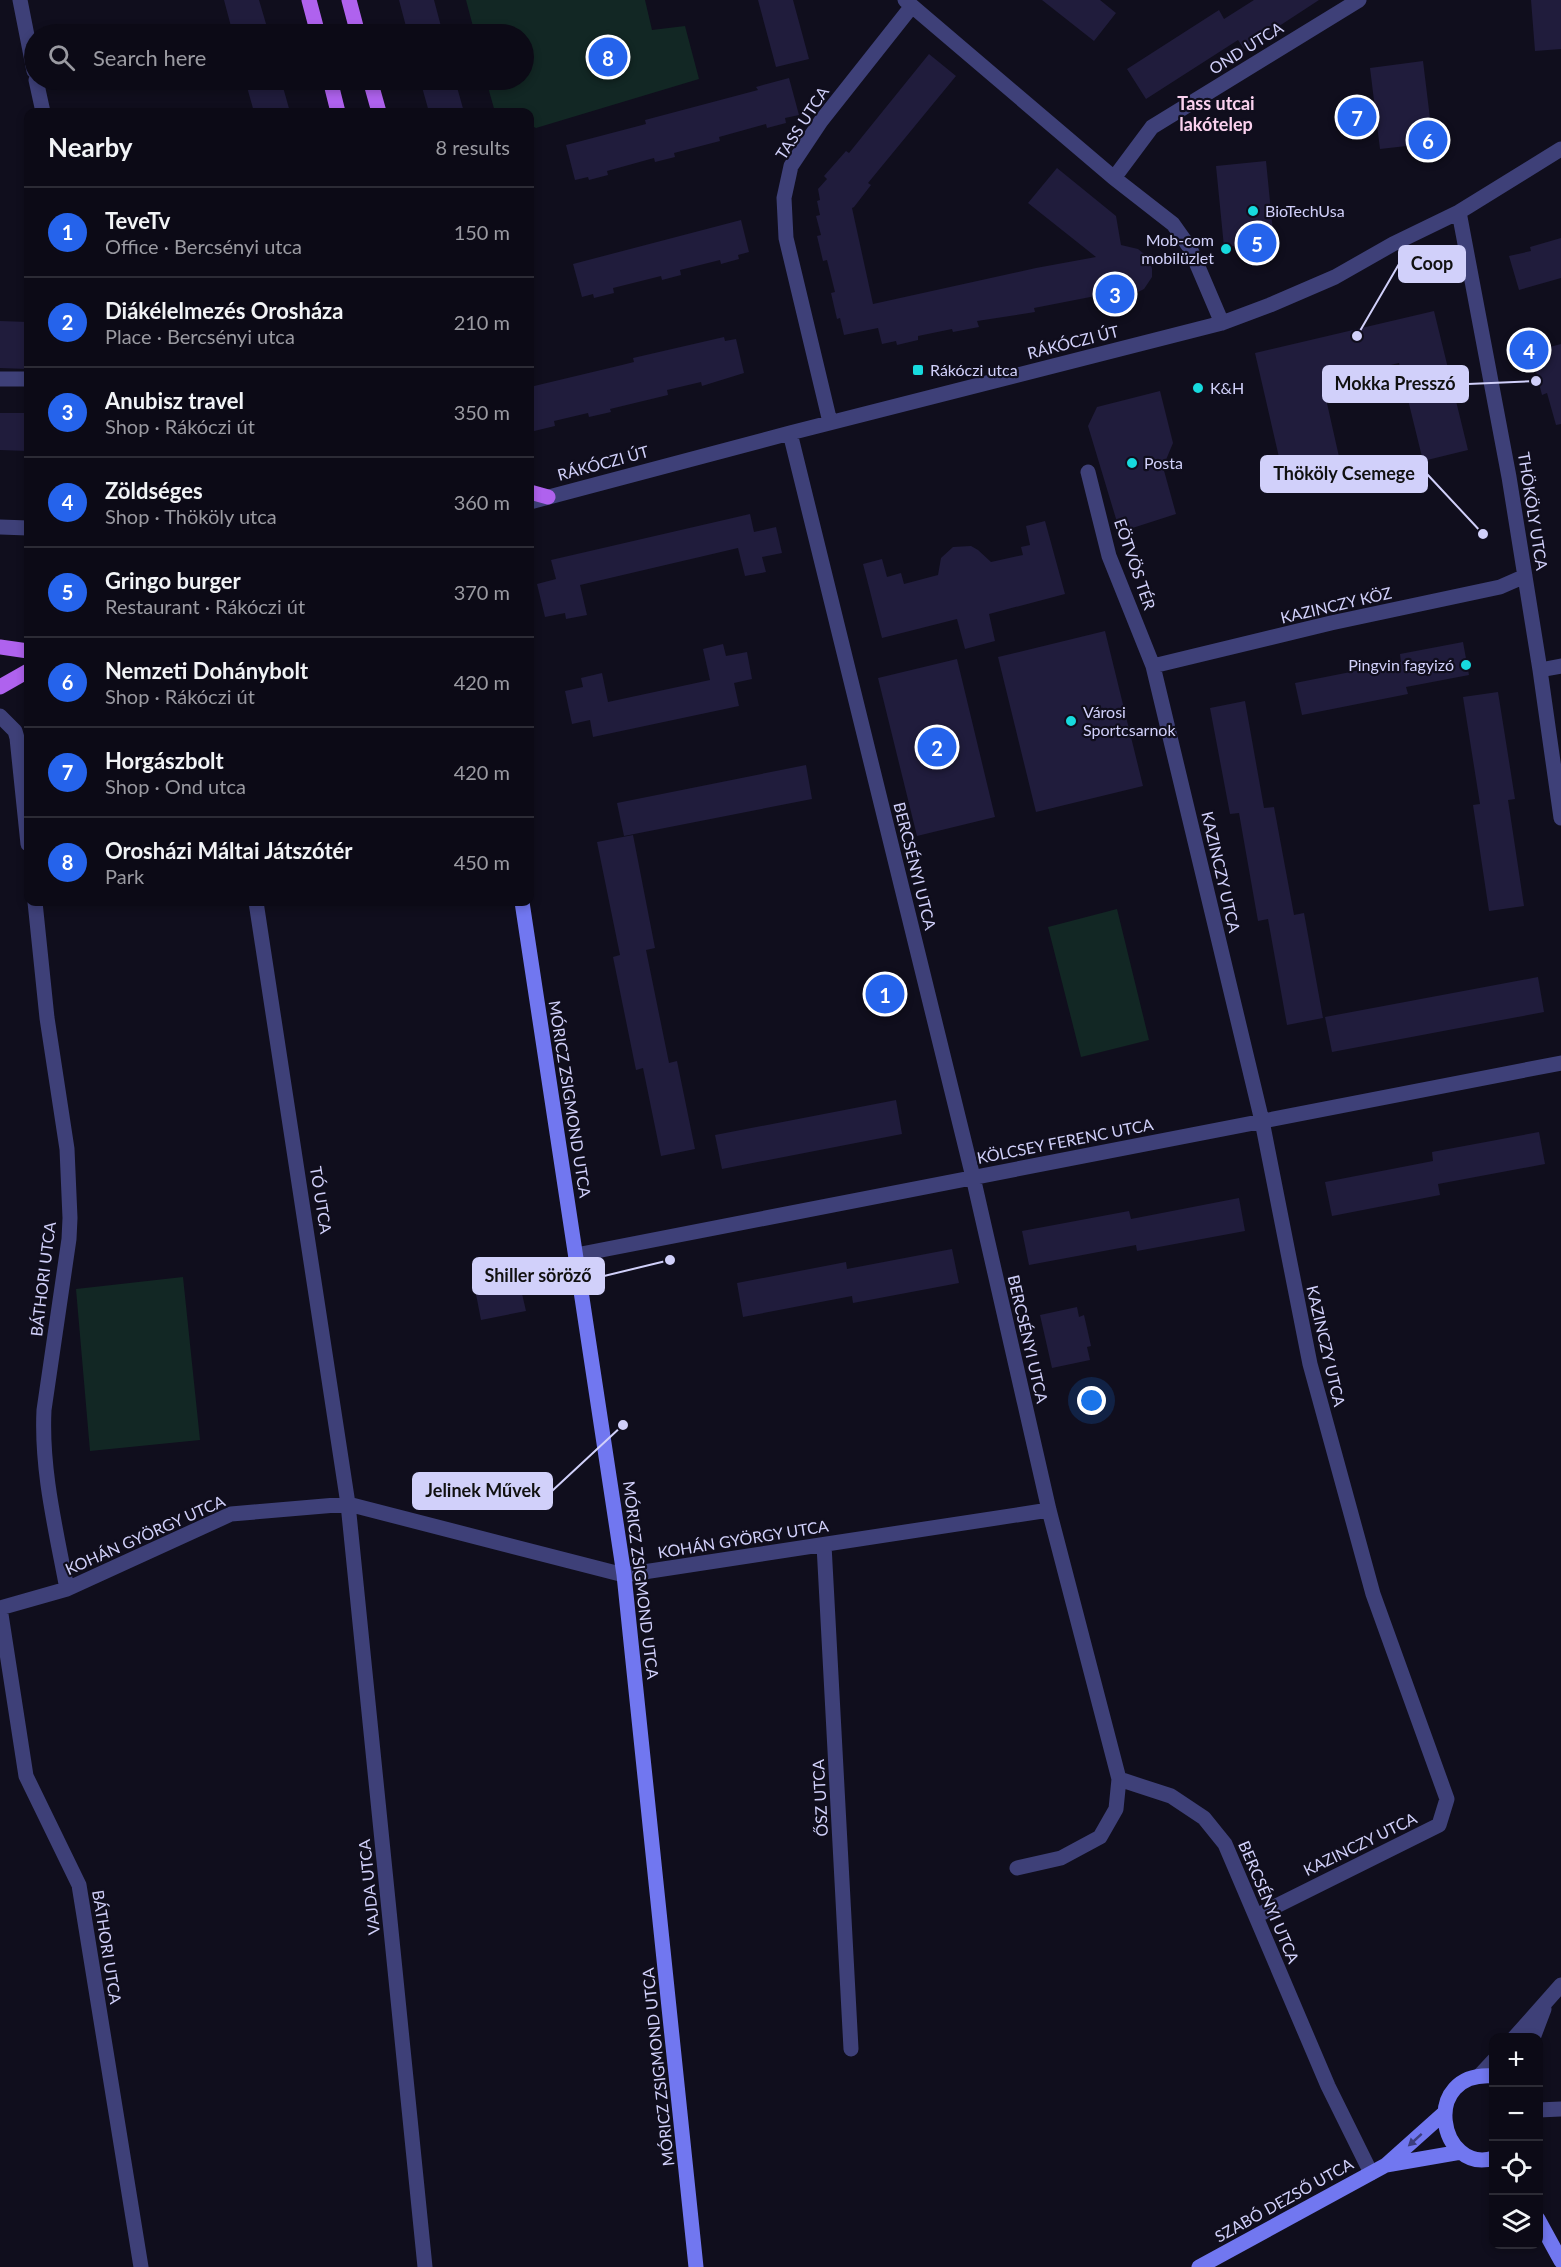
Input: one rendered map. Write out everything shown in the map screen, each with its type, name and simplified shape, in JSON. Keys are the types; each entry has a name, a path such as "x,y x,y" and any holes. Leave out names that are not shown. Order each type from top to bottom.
{"main road":[{"path":"309,0 315,24"},
{"path":"349,0 355,24"},
{"path":"332,90 337,108"},
{"path":"373,90 378,108"},
{"path":"534,493 548,497"},
{"path":"0,647 24,650"},
{"path":"0,687 24,673"},
{"name":"MÓRICZ ZSIGMOND UTCA","path":"523,906 624,1575 696,2267"},
{"path":"1487,2075 1462,2082 1449,2096 1443,2115 1447,2135 1461,2151 1474,2158 1489,2160"},
{"name":"SZABÓ DEZSŐ UTCA","path":"1199,2267 1386,2165 1443,2115"},
{"name":"SZABÓ DEZSŐ UTCA","path":"1386,2165 1461,2151"},
{"path":"1543,2227 1561,2261"}],"street":[{"path":"20,0 25,24"},
{"name":"OND UTCA","path":"1114,178 1152,127 1359,0"},
{"name":"TASS UTCA","path":"830,423 786,238 784,198 791,166 821,121 908,3 1114,178 1173,224 1190,248 1222,322"},
{"path":"38,90 42,108"},
{"name":"RÁKÓCZI ÚT","path":"534,501 1222,322 1270,305 1335,277 1394,244 1459,212 1561,149"},
{"name":"THÖKÖLY UTCA","path":"1459,212 1509,477 1561,818"},
{"path":"0,379 24,379"},
{"name":"BERCSÉNYI UTCA","path":"790,433 973,1177 1049,1510 1119,1779 1171,1796 1204,1818 1226,1844 1328,2086 1371,2173"},
{"name":"EÖTVÖS TÉR","path":"1088,472 1109,556 1153,666"},
{"path":"0,527 24,528"},
{"name":"KAZINCZY KÖZ","path":"1153,666 1331,623 1500,587 1525,576"},
{"name":"KAZINCZY UTCA","path":"1153,666 1262,1121 1310,1364 1373,1594 1447,1799 1438,1825 1256,1916"},
{"path":"1540,670 1561,666"},
{"path":"0,716 15,731 17,738 24,805"},
{"name":"BÁTHORI UTCA","path":"35,906 47,1018 67,1149 69,1180 69,1239 44,1410 43,1431 48,1486 67,1589"},
{"name":"TÓ UTCA","path":"257,906 348,1504"},
{"name":"KÖLCSEY FERENC UTCA","path":"576,1255 1561,1063"},
{"name":"KOHÁN GYÖRGY UTCA","path":"0,1608 67,1589 231,1514 348,1504 624,1575 1049,1510"},
{"name":"VAJDA UTCA","path":"348,1504 425,2267"},
{"name":"ŐSZ UTCA","path":"824,1545 851,2049"},
{"name":"BÁTHORI UTCA","path":"0,1608 26,1776 79,1885 141,2267"},
{"path":"1017,1868 1061,1858 1100,1837 1116,1809 1119,1779"},
{"path":"1518,2033 1561,1985"},
{"path":"1535,2033 1548,2001"},
{"path":"1543,2110 1561,2109"}],"green space":[{"path":"466,0 645,0 652,30 685,26 699,79 536,128 534,127 534,108 494,108 489,90 534,90 534,24 472,24"},
{"path":"1117,909 1149,1040 1081,1057 1048,927"},
{"path":"183,1277 200,1440 90,1451 76,1289"}],"building":[{"path":"224,0 259,0 266,24 230,24"},
{"path":"399,0 434,0 440,24 405,24"},
{"path":"758,0 793,0 809,59 776,67"},
{"path":"1042,0 1100,0 1116,13 1094,41"},
{"path":"1254,0 1319,0 1244,49 1238,40 1146,99 1127,69 1219,10 1224,19"},
{"path":"1531,0 1561,0 1561,49 1535,51"},
{"path":"929,54 956,76 868,183 871,185 852,208 873,304 1096,257 1028,203 1057,168 1116,216 1121,245 1138,249 1149,258 1152,277 1144,289 1132,295 1116,292 1034,308 1035,312 977,321 979,327 953,332 952,329 918,336 918,340 897,345 896,341 882,344 878,328 844,335 840,318 837,319 831,293 835,292 827,260 823,261 817,236 821,235 816,216 820,215 817,201 820,200 818,189 827,179 824,176 846,151 849,153"},
{"path":"1423,61 1433,143 1380,149 1370,68"},
{"path":"789,78 799,115 785,118 786,123 767,128 766,124 719,137 720,141 674,153 675,157 655,162 654,158 607,171 608,175 589,180 588,177 575,180 566,145 646,124 645,120 758,90 756,87"},
{"path":"248,90 284,90 289,108 253,108"},
{"path":"423,90 458,90 463,108 428,108"},
{"path":"1266,161 1274,242 1224,247 1216,166"},
{"path":"741,220 749,252 738,255 739,259 721,264 720,260 680,270 681,275 662,280 661,276 613,288 614,293 594,298 593,294 582,297 573,264"},
{"path":"1561,238 1561,278 1519,290 1509,256 1531,251 1530,247"},
{"path":"1434,311 1468,450 1423,461 1399,363 1322,381 1344,479 1287,492 1255,353"},
{"path":"0,321 24,322 24,369 0,368"},
{"path":"724,337 725,341 736,339 744,373 702,386 701,382 667,390 668,395 610,409 611,412 589,417 588,413 554,421 555,426 534,431 534,386 634,362 633,358"},
{"path":"1561,344 1561,424 1556,425 1547,393 1542,395 1531,352"},
{"name":"Posta","path":"1160,391 1173,443 1163,467 1176,514 1120,532 1088,426 1097,407"},
{"path":"0,413 24,413 24,451 0,450"},
{"path":"750,514 754,532 776,527 782,553 762,557 766,572 745,576 738,548 580,585 587,615 566,619 565,613 545,617 537,584 556,579 551,560"},
{"path":"1045,521 1065,594 989,614 995,641 965,649 957,619 882,638 863,564 882,559 887,577 901,573 904,584 938,575 941,558 953,547 971,546 991,562 1023,555 1021,547 1030,545 1026,526"},
{"name":"Városi Sportcsarnok","path":"1105,631 1143,786 1036,812 998,657"},
{"path":"1463,642 1469,675 1406,687 1408,694 1302,715 1295,683 1401,662 1400,654"},
{"path":"723,644 726,656 747,652 752,679 734,683 739,706 593,737 590,720 572,724 565,691 583,687 581,678 602,673 608,702 710,680 703,649"},
{"path":"957,659 995,817 917,836 878,678"},
{"path":"1498,692 1515,799 1508,800 1524,906 1489,911 1473,805 1480,804 1463,697"},
{"path":"1245,701 1264,808 1274,807 1294,915 1304,913 1323,1018 1287,1025 1268,919 1258,921 1239,813 1230,814 1210,708"},
{"path":"806,765 812,799 624,836 617,803"},
{"path":"633,835 655,948 646,950 669,1063 677,1061 695,1149 661,1156 643,1068 636,1070 613,957 620,955 597,842"},
{"path":"1538,977 1544,1012 1332,1052 1325,1017"},
{"path":"896,1100 902,1134 722,1169 715,1135"},
{"path":"1539,1132 1545,1164 1438,1184 1440,1195 1332,1216 1325,1182 1433,1161 1432,1152"},
{"path":"1239,1198 1245,1231 1137,1251 1136,1245 1029,1265 1022,1231 1129,1211 1131,1219"},
{"path":"952,1249 959,1283 853,1303 852,1296 743,1317 737,1283 846,1262 847,1269"},
{"path":"520,1285 526,1311 481,1320 475,1289"},
{"path":"1077,1307 1079,1317 1084,1315 1091,1346 1087,1347 1090,1360 1052,1368 1040,1315"}],"place":[{"name":"Orosházi Máltai Játszótér","path":"608,57"},
{"name":"Horgászbolt","path":"1357,117"},
{"name":"Nemzeti Dohánybolt","path":"1428,140"},
{"name":"BioTechUsa","path":"1253,211"},
{"name":"Gringo burger","path":"1257,243"},
{"name":"Mob-com mobilüzlet","path":"1226,249"},
{"name":"Anubisz travel","path":"1115,294"},
{"name":"Coop","path":"1357,336"},
{"name":"Zöldséges","path":"1529,350"},
{"name":"Rákóczi utca","path":"918,370"},
{"name":"Mokka Presszó","path":"1536,381"},
{"name":"K&H","path":"1198,388"},
{"name":"Posta","path":"1132,463"},
{"name":"Thököly Csemege","path":"1483,534"},
{"name":"Pingvin fagyizó","path":"1466,665"},
{"name":"Városi Sportcsarnok","path":"1071,721"},
{"name":"Diákélelmezés Orosháza","path":"937,747"},
{"name":"TeveTv","path":"885,994"},
{"name":"Shiller söröző","path":"670,1260"},
{"name":"Jelinek Művek","path":"623,1425"}],"district":[{"name":"Tass utcai lakótelep","path":"1216,114"}]}
